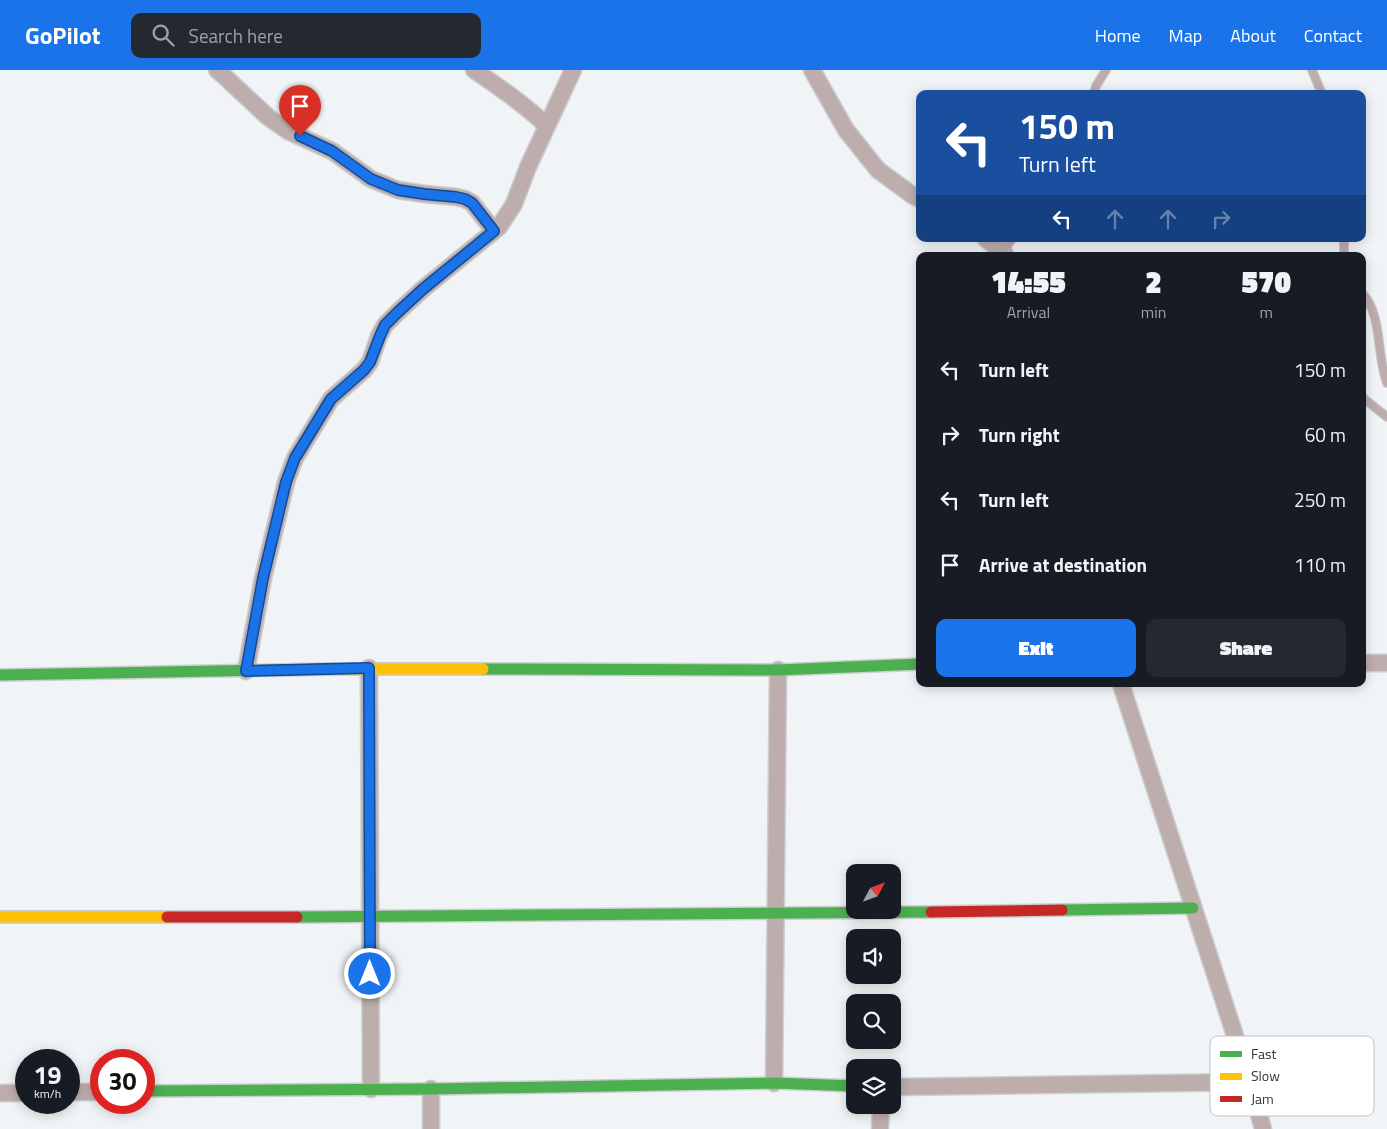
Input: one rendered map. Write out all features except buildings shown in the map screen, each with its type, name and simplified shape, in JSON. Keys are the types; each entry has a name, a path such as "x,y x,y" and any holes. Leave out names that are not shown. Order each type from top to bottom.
{"street":[{"path":"217,70 268,117 288,130 332,151 371,179 398,190 465,199 472,203 494,231"},
{"path":"474,70 514,97 546,126"},
{"path":"246,671 263,578 286,482 295,458 331,399 367,366 385,325 423,289 499,227 514,204 546,126 573,70"},
{"path":"812,70 846,130 878,170 916,197"},
{"path":"990,242 1001,252"},
{"path":"1366,663 1386,662"},
{"path":"0,676 369,668 778,670 916,664"},
{"path":"369,668 371,1089"},
{"path":"774,1083 778,670"},
{"path":"1122,687 1235,1036"},
{"path":"0,917 776,914 1193,908"},
{"path":"155,1091 430,1089 774,1083 846,1086"},
{"path":"901,1087 1210,1083"},
{"path":"430,1089 431,1129"},
{"path":"0,1093 15,1093"},
{"path":"880,1129 881,1114"},
{"path":"1259,1116 1263,1129"}],"lane":[{"path":"1095,90 1106,70"},
{"path":"1312,70 1320,90"},
{"path":"1366,299 1375,316 1387,383"},
{"path":"1366,400 1387,417"}],"traffic: fast":[{"path":"483,669 778,670 916,664"},
{"path":"0,675 331,669"},
{"path":"1062,910 1193,908"},
{"path":"297,917 931,912"},
{"path":"155,1091 431,1089 774,1083 846,1086"}],"traffic: slow":[{"path":"331,669 483,669"},
{"path":"0,917 167,917"}],"traffic: jam":[{"path":"931,912 1062,910"},
{"path":"167,917 297,917"}],"route":[{"path":"300,136 332,151 371,179 398,190 465,199 472,203 494,231 423,289 385,325 370,362 364,370 325,406 308,439 295,458 286,482 263,578 246,671 369,668 370,974"}]}
